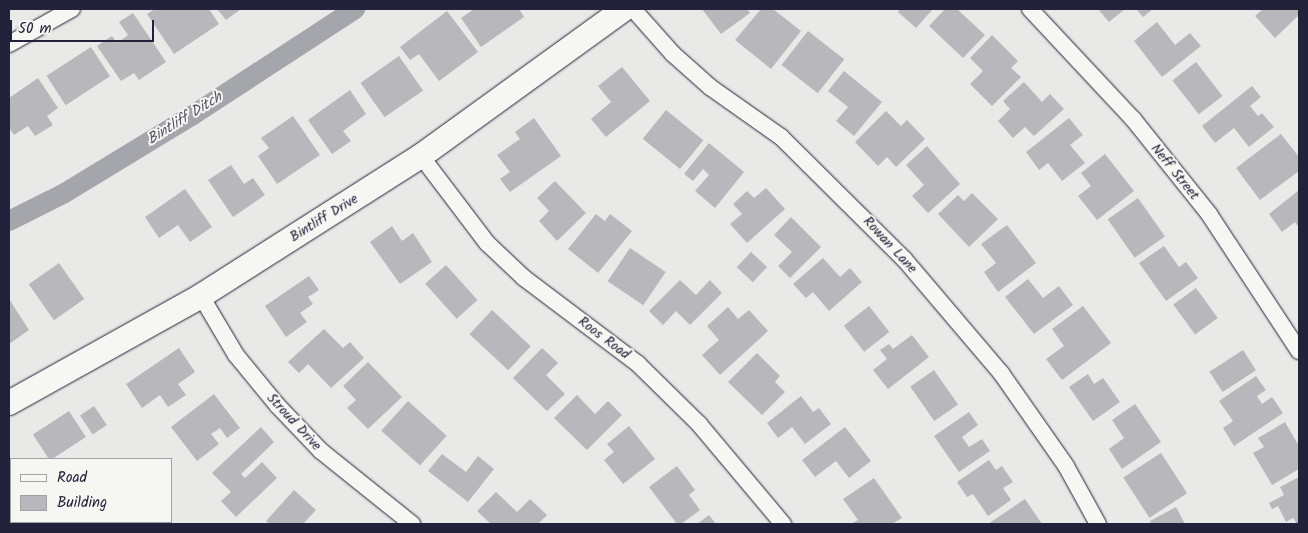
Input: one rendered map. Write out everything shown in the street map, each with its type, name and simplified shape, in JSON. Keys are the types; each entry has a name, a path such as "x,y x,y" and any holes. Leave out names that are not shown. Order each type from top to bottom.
{"street":[{"path":"9,44 72,9"},
{"name":"Bintliff Drive","path":"9,403 201,296 421,156 624,9"},
{"name":"Rowan Lane","path":"634,9 673,54 710,87 781,137 904,259 1001,373 1066,466 1098,524"},
{"name":"Neff Street","path":"1030,9 1133,119 1209,214 1299,351"},
{"name":"Roos Road","path":"421,156 487,243 524,278 638,364 699,424 783,524"},
{"name":"Stroud Drive","path":"201,296 236,355 277,405 321,451 412,524"}],"building":[{"path":"155,9 209,9 219,24 174,54 147,14"},
{"path":"217,9 241,9 226,20"},
{"path":"474,9 519,9 524,17 481,47 461,18"},
{"path":"702,9 747,9 750,13 721,34"},
{"path":"761,9 773,9 801,31 771,69 735,40"},
{"path":"900,9 933,9 916,28 898,12"},
{"path":"945,9 957,9 985,35 963,58 929,26"},
{"path":"1098,9 1125,9 1109,22"},
{"path":"1136,9 1153,9 1143,17"},
{"path":"1263,9 1299,9 1299,15 1275,38 1255,16"},
{"path":"447,11 478,52 439,81 419,54 410,60 400,47"},
{"path":"133,13 166,62 139,80 134,73 121,81 97,46 112,36 117,43 128,35 119,22"},
{"path":"1157,22 1175,45 1190,33 1201,46 1162,77 1134,41"},
{"path":"808,31 844,59 818,93 782,65"},
{"path":"992,35 1018,61 1011,68 1021,77 992,106 970,84 983,71 970,58"},
{"path":"91,47 110,76 66,105 47,76"},
{"path":"399,56 423,90 385,117 360,83"},
{"path":"1196,62 1222,96 1199,114 1172,80"},
{"path":"622,67 650,101 606,137 591,119 611,102 598,86"},
{"path":"844,71 882,102 854,136 836,121 848,107 828,91"},
{"path":"38,78 58,108 47,116 53,125 35,136 28,126 14,135 9,128 9,98"},
{"path":"1024,82 1042,102 1050,94 1064,109 1034,136 1025,127 1013,138 998,121 1010,109 1003,101"},
{"path":"1252,86 1261,97 1250,106 1258,116 1262,113 1274,127 1249,147 1234,128 1215,143 1202,126"},
{"path":"350,90 366,114 343,131 351,141 332,154 308,120"},
{"path":"666,110 703,140 680,169 643,139"},
{"path":"886,111 901,126 907,120 925,139 896,167 887,157 878,166 855,142"},
{"path":"293,116 320,155 277,184 258,156 269,148 261,138"},
{"path":"534,118 561,156 510,192 500,179 510,172 497,155 520,139 515,132"},
{"path":"1069,118 1083,135 1070,145 1085,163 1062,181 1048,163 1039,170 1026,152"},
{"path":"1281,134 1299,157 1299,171 1260,200 1236,168"},
{"path":"709,143 744,172 715,208 695,191 709,175 703,169 693,181 684,174"},
{"path":"927,146 960,184 928,213 912,196 924,185 906,165"},
{"path":"1105,154 1134,191 1097,220 1078,196 1091,186 1081,173"},
{"path":"231,165 244,184 253,178 265,195 233,217 208,180"},
{"path":"555,181 586,213 557,241 539,221 549,211 537,198"},
{"path":"766,188 785,209 747,243 730,224 742,214 733,204 747,191 754,198"},
{"path":"185,189 212,227 190,242 178,225 159,238 145,217"},
{"path":"1299,190 1299,228 1295,222 1282,232 1269,214"},
{"path":"972,193 998,219 969,247 938,214 958,195 964,201"},
{"path":"1138,198 1165,237 1135,258 1108,219"},
{"path":"596,214 605,221 610,214 632,231 598,273 568,249"},
{"path":"791,217 821,247 790,278 778,266 792,252 774,235"},
{"path":"1007,225 1036,263 998,292 984,272 996,263 981,244"},
{"path":"392,226 402,241 413,233 432,262 400,284 370,242"},
{"path":"1164,246 1179,267 1186,262 1198,278 1166,301 1139,263"},
{"path":"630,248 666,272 643,305 608,281"},
{"path":"751,252 767,267 753,282 737,267"},
{"path":"823,258 840,277 850,268 862,282 829,311 813,292 806,298 793,284"},
{"path":"59,263 84,299 54,320 29,284"},
{"path":"446,265 477,300 457,319 425,284"},
{"path":"309,276 319,290 308,297 313,304 300,313 307,322 286,337 265,306"},
{"path":"1028,279 1043,298 1059,286 1073,305 1034,334 1005,297"},
{"path":"680,280 696,295 710,280 722,293 690,325 676,311 663,325 649,311"},
{"path":"1196,288 1218,318 1195,334 1173,304"},
{"path":"9,299 29,330 9,344"},
{"path":"869,306 889,332 864,352 844,326"},
{"path":"1083,306 1111,343 1062,380 1046,359 1064,346 1052,329"},
{"path":"728,307 738,319 749,310 768,331 720,375 702,355 719,340 707,326"},
{"path":"492,310 531,346 508,370 469,334"},
{"path":"324,329 343,348 350,342 364,358 331,388 308,364 299,373 288,362"},
{"path":"912,335 929,357 888,389 873,370 887,359 880,350 889,344 893,349"},
{"path":"179,348 195,372 178,384 186,395 168,407 160,395 142,408 126,384"},
{"path":"542,348 558,363 546,375 565,394 547,411 513,378"},
{"path":"1243,350 1256,370 1223,392 1209,372"},
{"path":"757,353 780,376 775,382 785,392 762,415 728,382"},
{"path":"368,362 402,397 368,429 347,408 356,400 343,386"},
{"path":"934,370 958,404 934,421 910,387"},
{"path":"1088,374 1094,384 1103,378 1120,402 1093,421 1069,387"},
{"path":"1256,376 1266,390 1257,396 1262,404 1272,397 1283,413 1234,446 1223,428 1233,421 1219,401"},
{"path":"214,394 240,428 227,438 220,428 211,434 219,444 197,461 171,427"},
{"path":"577,395 595,414 608,401 622,415 587,450 554,418"},
{"path":"801,396 813,412 819,408 831,424 805,444 792,427 778,438 767,423"},
{"path":"408,401 447,436 420,466 381,431"},
{"path":"1135,404 1161,442 1122,469 1109,449 1124,438 1112,420"},
{"path":"94,406 107,425 93,435 80,416"},
{"path":"69,411 86,437 54,458 48,458 33,434"},
{"path":"969,412 978,425 962,437 969,447 982,439 990,451 959,472 934,436"},
{"path":"1285,422 1299,446 1299,469 1272,485 1253,453 1264,447 1258,438"},
{"path":"629,426 655,459 623,484 604,460 614,452 607,444"},
{"path":"261,427 274,442 241,474 245,478 262,462 277,478 236,517 221,501 231,492 212,473"},
{"path":"845,427 871,461 849,478 836,461 815,477 802,460"},
{"path":"1161,453 1187,493 1149,518 1123,478"},
{"path":"442,454 466,472 478,456 494,469 468,502 428,471"},
{"path":"989,460 996,470 1002,466 1013,482 1003,488 1011,500 988,516 973,494 967,497 957,482"},
{"path":"677,466 695,490 689,495 700,510 681,524 677,524 649,487"},
{"path":"1299,477 1299,524 1297,524 1293,518 1286,522 1278,506 1272,509 1269,503 1284,495 1280,487"},
{"path":"874,478 902,518 892,524 851,524 858,520 843,499"},
{"path":"294,490 316,510 303,524 270,524 266,521"},
{"path":"496,492 517,512 530,499 547,515 538,524 491,524 477,511"},
{"path":"1025,499 1042,524 988,524"},
{"path":"1176,507 1185,524 1151,524 1150,521"},
{"path":"709,515 716,524 697,524"},
{"path":"100,523 142,523 142,524"}],"waterway":[{"name":"Bintliff Ditch","path":"9,221 63,194 193,115 355,9"}]}
